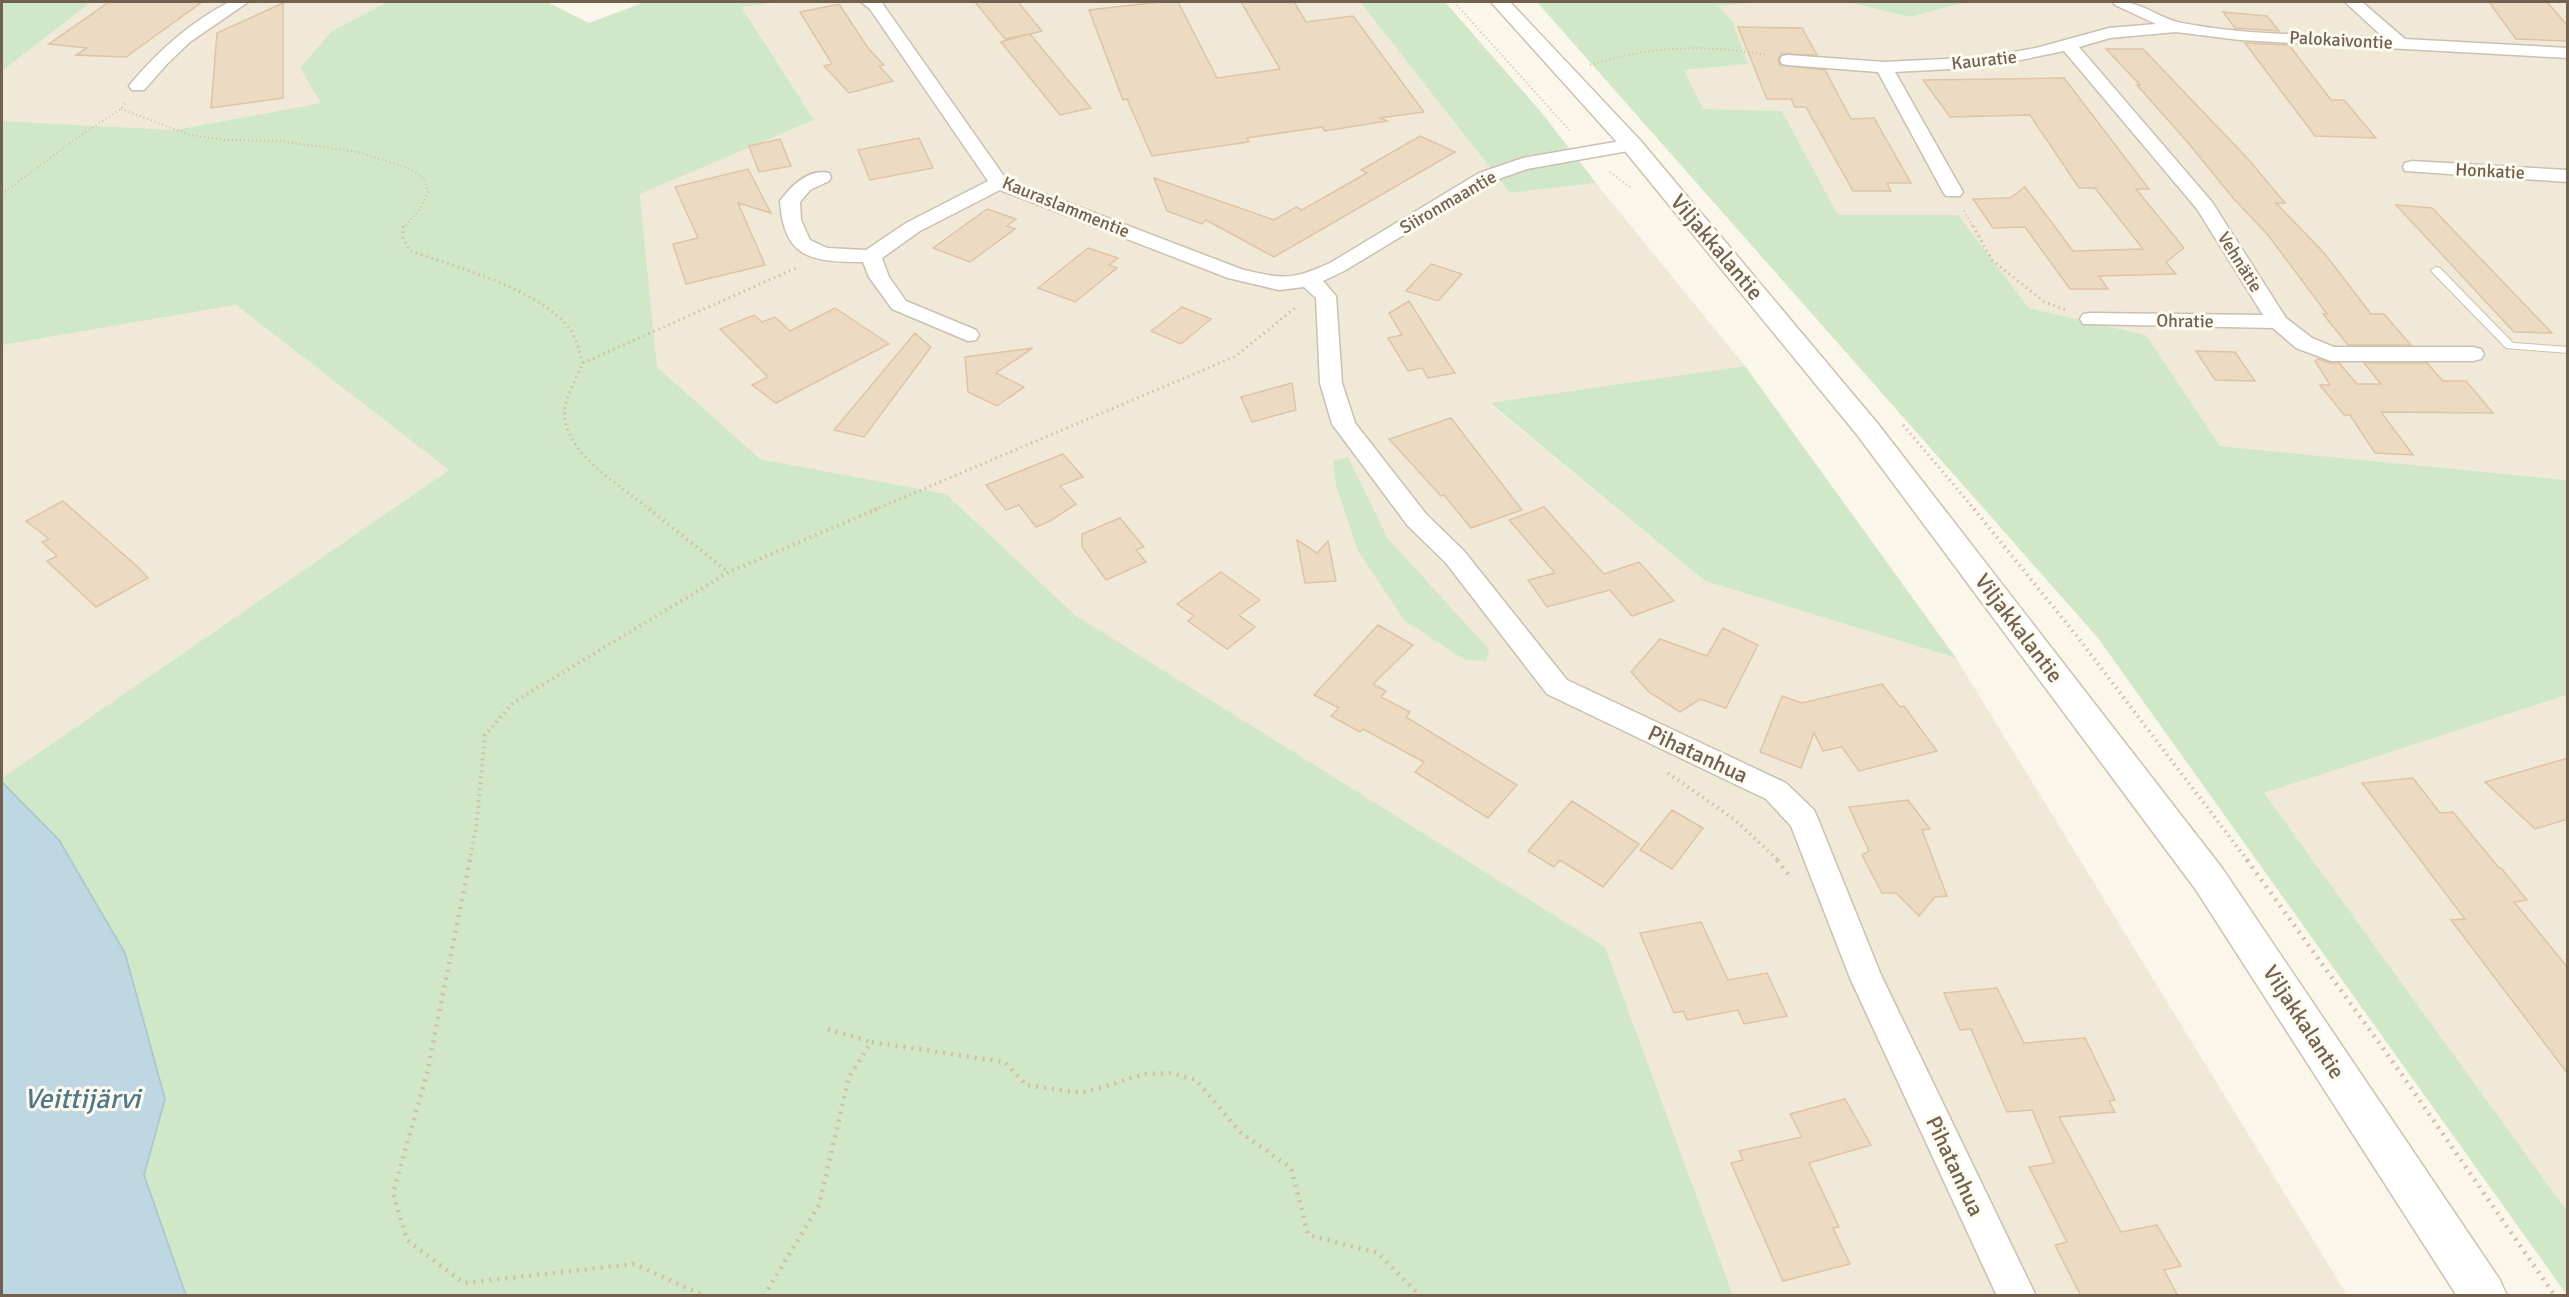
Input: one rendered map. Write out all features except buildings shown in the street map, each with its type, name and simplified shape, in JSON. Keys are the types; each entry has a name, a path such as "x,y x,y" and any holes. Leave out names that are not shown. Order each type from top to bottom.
{"main road":[{"name":"Viljakkalantie","path":"1500,2 1632,145 1868,430 2209,879 2484,1296"}],"street":[{"path":"138,86 159,59 189,33 240,2"},
{"name":"Kauraslammentie","path":"869,2 876,6 999,183 1235,274 1279,284 1317,288"},
{"name":"Palokaivontie","path":"2121,2 2176,27 2240,35 2568,53"},
{"path":"2353,2 2399,42"},
{"name":"Kauratie","path":"1788,60 1884,67 1986,62 2069,46 2109,33 2176,27"},
{"name":"Vehnätie","path":"2069,46 2205,206 2278,322 2304,343 2331,354 2473,354"},
{"path":"1884,67 1953,192"},
{"name":"Siironmaantie","path":"1317,288 1337,267 1486,177 1523,164 1598,160 1632,145"},
{"name":"Honkatie","path":"2412,167 2568,176"},
{"path":"822,177 803,186 790,201 790,222 807,248 825,256 872,256 913,227 999,183"},
{"path":"872,256 879,277 899,304 968,335"},
{"name":"Pihatanhua","path":"1317,288 1331,383 1344,424 1417,520 1455,557 1557,687 1776,791 1803,819 1866,978 2017,1296"},
{"name":"Ohratie","path":"2091,319 2278,322"}],"lane":[{"path":"2436,270 2510,346 2568,350"}],"path":[{"path":"1454,2 1554,116 1598,160 1631,188"},
{"path":"1589,65 1628,53 1672,50 1742,50 1788,60"},
{"path":"2,194 81,135 121,109 138,86"},
{"path":"121,109 190,135 226,140 280,141 358,152 410,169 424,179 428,192 420,208 403,226 402,238 410,251 496,282 545,307 570,329 583,363"},
{"path":"1953,192 1992,260 2043,301 2091,319"},
{"path":"729,572 581,454 567,433 564,406 583,363 825,256"},
{"path":"705,1296 634,1264 464,1282 407,1240 393,1193 427,1072 476,829 486,735 514,702 729,572 1236,356 1317,288"},
{"path":"1660,768 1749,832 1777,858 1794,883"},
{"path":"828,1029 871,1042 1005,1062 1026,1085 1082,1093 1145,1074 1171,1073 1196,1080 1240,1132 1292,1168 1308,1235 1378,1254 1420,1296"},
{"path":"764,1296 819,1205 849,1077 871,1042"}],"shaded area":[{"path":"91,2 387,2 332,31 322,103 175,130 2,121 2,71"},
{"path":"782,2 1360,2 1510,193 1596,183 1745,366 1490,404 1705,581 1956,658 2347,1295 1733,1295 1605,947 1074,615 946,494 760,460 657,367 640,194 814,120 742,6"},
{"path":"1760,2 1847,2 1910,17 1967,2 2567,2 2567,480 2220,446 2146,335 2029,308 1958,215 1838,215 1782,111 1703,110 1684,70 1747,64 1718,5"},
{"path":"236,305 449,470 2,778 2,345"},
{"path":"2567,695 2567,1211 2264,793"}],"green space":[{"path":"2,2 91,2 2,71"},
{"path":"387,2 547,2 589,23 645,2 779,2 742,7 814,120 640,194 657,367 760,459 946,494 1075,615 1605,947 1733,1295 186,1295 144,1175 165,1099 59,840 2,782 2,778 449,470 236,305 2,345 2,121 175,130 321,103 300,68 332,31"},
{"path":"1360,2 1445,2 1541,112 1596,183 1510,193"},
{"path":"1537,2 1760,2 1718,6 1732,21 1748,64 1684,70 1703,109 1782,111 1838,215 1958,215 2029,308 2146,335 2220,446 2567,480 2567,695 2264,793 2567,1211 2567,1295 2098,638"},
{"path":"1847,2 1967,2 1910,17"},
{"path":"1745,366 1956,658 1705,581 1490,403"},
{"path":"1348,457 1388,539 1489,649 1486,661 1465,660 1404,620 1358,551 1336,485 1333,461"}],"water":[{"name":"Veittijärvi","path":"2,782 59,840 125,953 165,1099 144,1175 186,1295 2,1295"}]}
